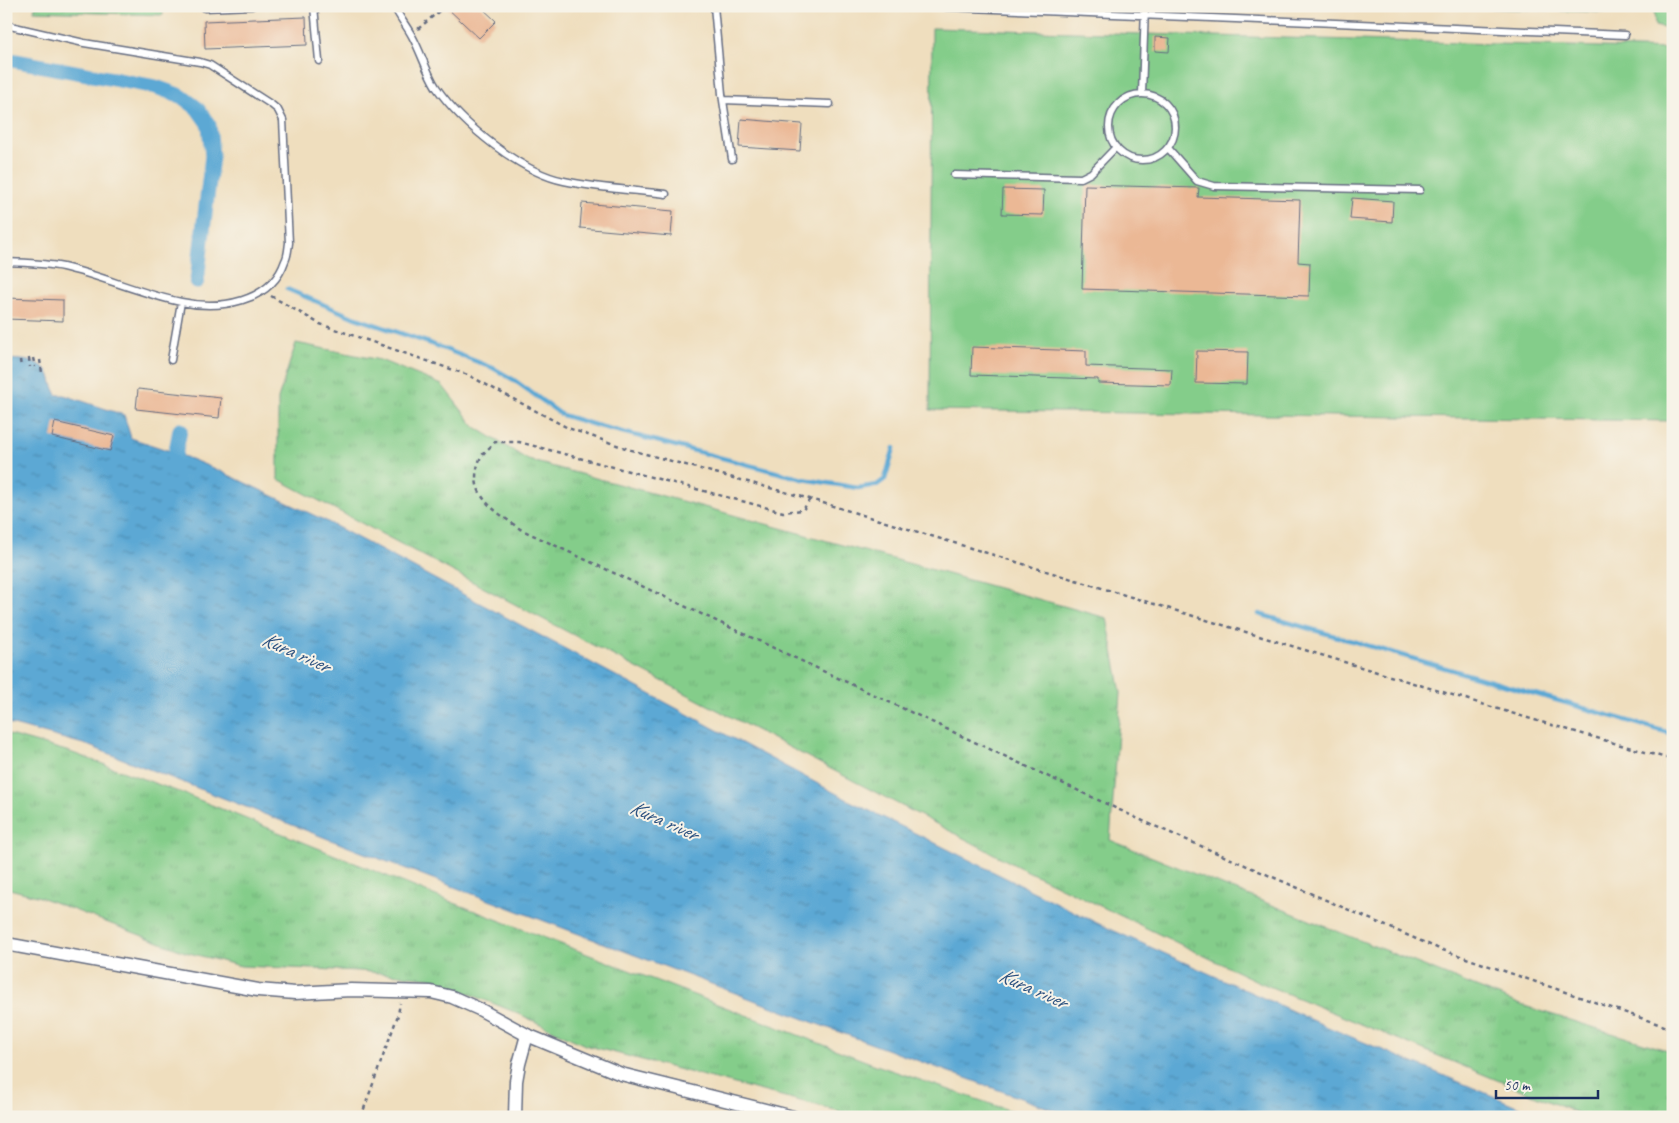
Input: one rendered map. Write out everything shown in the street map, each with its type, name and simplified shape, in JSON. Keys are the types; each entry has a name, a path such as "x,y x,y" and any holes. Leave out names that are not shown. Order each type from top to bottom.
{"street":[{"path":"6,944 258,990 295,993 351,990 431,992 452,997 528,1035 621,1074 753,1112 793,1117"},
{"path":"515,1117 518,1064 528,1035"}],"lane":[{"path":"205,8 252,6"},
{"path":"314,6 318,61"},
{"path":"394,6 412,35 436,87 457,112 511,158 539,173 563,181 666,194"},
{"path":"714,6 723,100 732,159"},
{"path":"1142,94 1145,6"},
{"path":"946,7 1625,35"},
{"path":"6,25 92,45 210,65 272,105 278,110 283,120 289,243 286,262 277,278 263,291 241,301 223,304 205,305 181,302 63,267 37,263 6,262"},
{"path":"1142,94 1162,101 1171,113 1175,128 1168,148 1152,159 1142,160 1123,154 1111,138 1109,128 1110,118 1122,100 1142,94"},
{"path":"723,100 830,104"},
{"path":"954,175 1081,178 1091,173 1116,147"},
{"path":"1168,148 1197,180 1214,186 1420,190"},
{"path":"171,360 181,302"}],"path":[{"path":"412,35 445,6"},
{"path":"263,291 320,324 468,375 568,428 631,450 810,500 1531,719 1673,760"},
{"path":"30,367 31,358 34,367"},
{"path":"8,359 11,365"},
{"path":"20,360 21,366"},
{"path":"40,360 42,373"},
{"path":"810,500 803,510 783,512 520,442 495,442 480,458 475,480 486,504 520,529 1143,821 1437,948 1673,1029"},
{"path":"361,1117 398,1016 401,991"}],"green space":[{"path":"35,6 162,6 163,15 34,11"},
{"path":"1422,6 1628,6 1628,13"},
{"path":"1654,6 1673,6 1673,30 1655,26"},
{"path":"932,28 1673,49 1673,356 1671,421 930,410"},
{"path":"296,343 380,360 442,385 475,427 528,460 1107,618 1121,693 1110,840 1521,1005 1673,1052 1673,1117 1587,1117 1259,982 1019,867 278,479 278,399"},
{"path":"6,734 70,752 187,795 441,898 876,1065 1029,1117 862,1117 585,1045 517,1013 430,978 360,971 241,966 185,952 40,897 6,888"}],"water":[{"name":"Kura river","path":"6,359 37,363 42,366 47,370 57,395 64,395 124,415 131,438 176,453 220,471 324,520 850,801 1099,924 1330,1028 1543,1117 1073,1117 820,1025 359,851 87,745 6,723"}],"building":[{"path":"445,6 480,6 496,21 479,38"},
{"path":"306,17 307,45 205,49 204,21"},
{"path":"1155,37 1170,38 1169,52 1155,51"},
{"path":"741,119 802,124 800,151 739,147"},
{"path":"1085,185 1199,188 1198,197 1300,200 1298,262 1310,263 1309,296 1082,289"},
{"path":"1003,189 1044,190 1043,215 1002,214"},
{"path":"1352,198 1393,201 1392,222 1350,219"},
{"path":"582,203 673,211 671,236 580,228"},
{"path":"6,298 63,300 63,321 6,319"},
{"path":"972,347 1086,351 1086,366 1172,369 1171,385 1098,383 1098,379 971,375"},
{"path":"1197,351 1248,352 1247,384 1196,383"},
{"path":"138,389 221,398 219,418 136,409"},
{"path":"55,422 114,436 110,451 52,437"}],"waterway":[{"path":"6,59 156,87 181,96 197,108 209,125 212,156 197,281"},
{"path":"287,289 353,317 432,344 493,368 514,380 562,415 595,425 803,479 858,488 877,485 885,479 894,448"},
{"path":"172,471 180,430"},
{"path":"1259,614 1673,734"}]}
